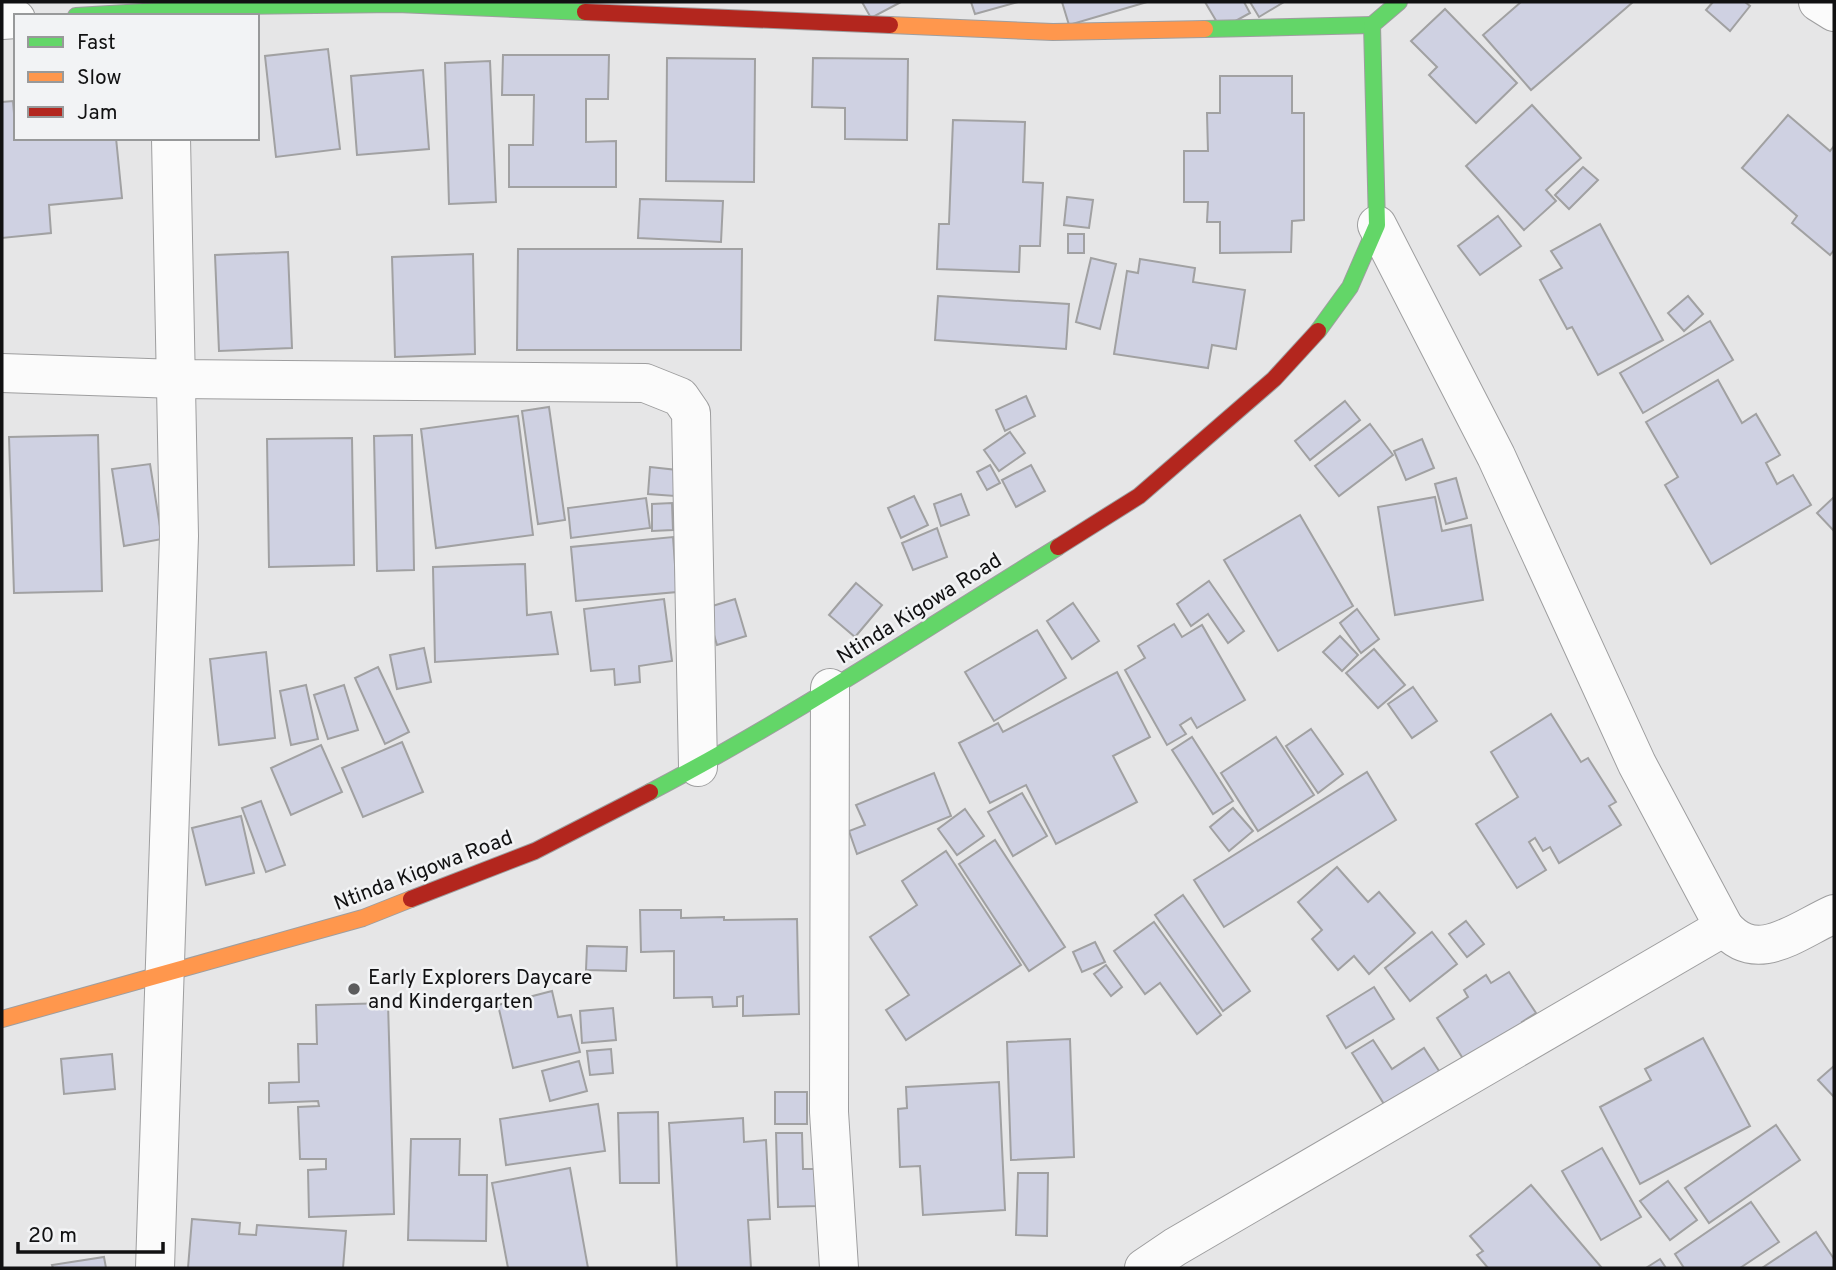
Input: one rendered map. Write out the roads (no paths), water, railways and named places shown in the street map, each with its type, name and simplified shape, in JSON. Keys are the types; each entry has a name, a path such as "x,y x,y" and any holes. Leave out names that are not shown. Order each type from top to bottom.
{"street":[{"path":"137,14 244,6 397,4 861,13 1053,32 1373,25 1399,2"},
{"path":"1818,2 1834,12"},
{"name":"Ntinda Kigowa Road","path":"2,1019 375,913 535,850 698,767 1139,496 1274,379 1317,332 1350,287 1377,225 1373,25"},
{"path":"155,1268 179,536 172,140"},
{"path":"1377,225 1496,456 1637,764 1724,927 1735,940 1750,947 1767,945 1834,914"},
{"path":"2,373 177,379 645,383 680,397 691,413 698,767"},
{"path":"830,688 829,1112 839,1268"},
{"path":"1144,1268 1175,1247 1724,927"}],"place":[{"name":"Early Explorers Daycare and Kindergarten","path":"354,989"}]}
